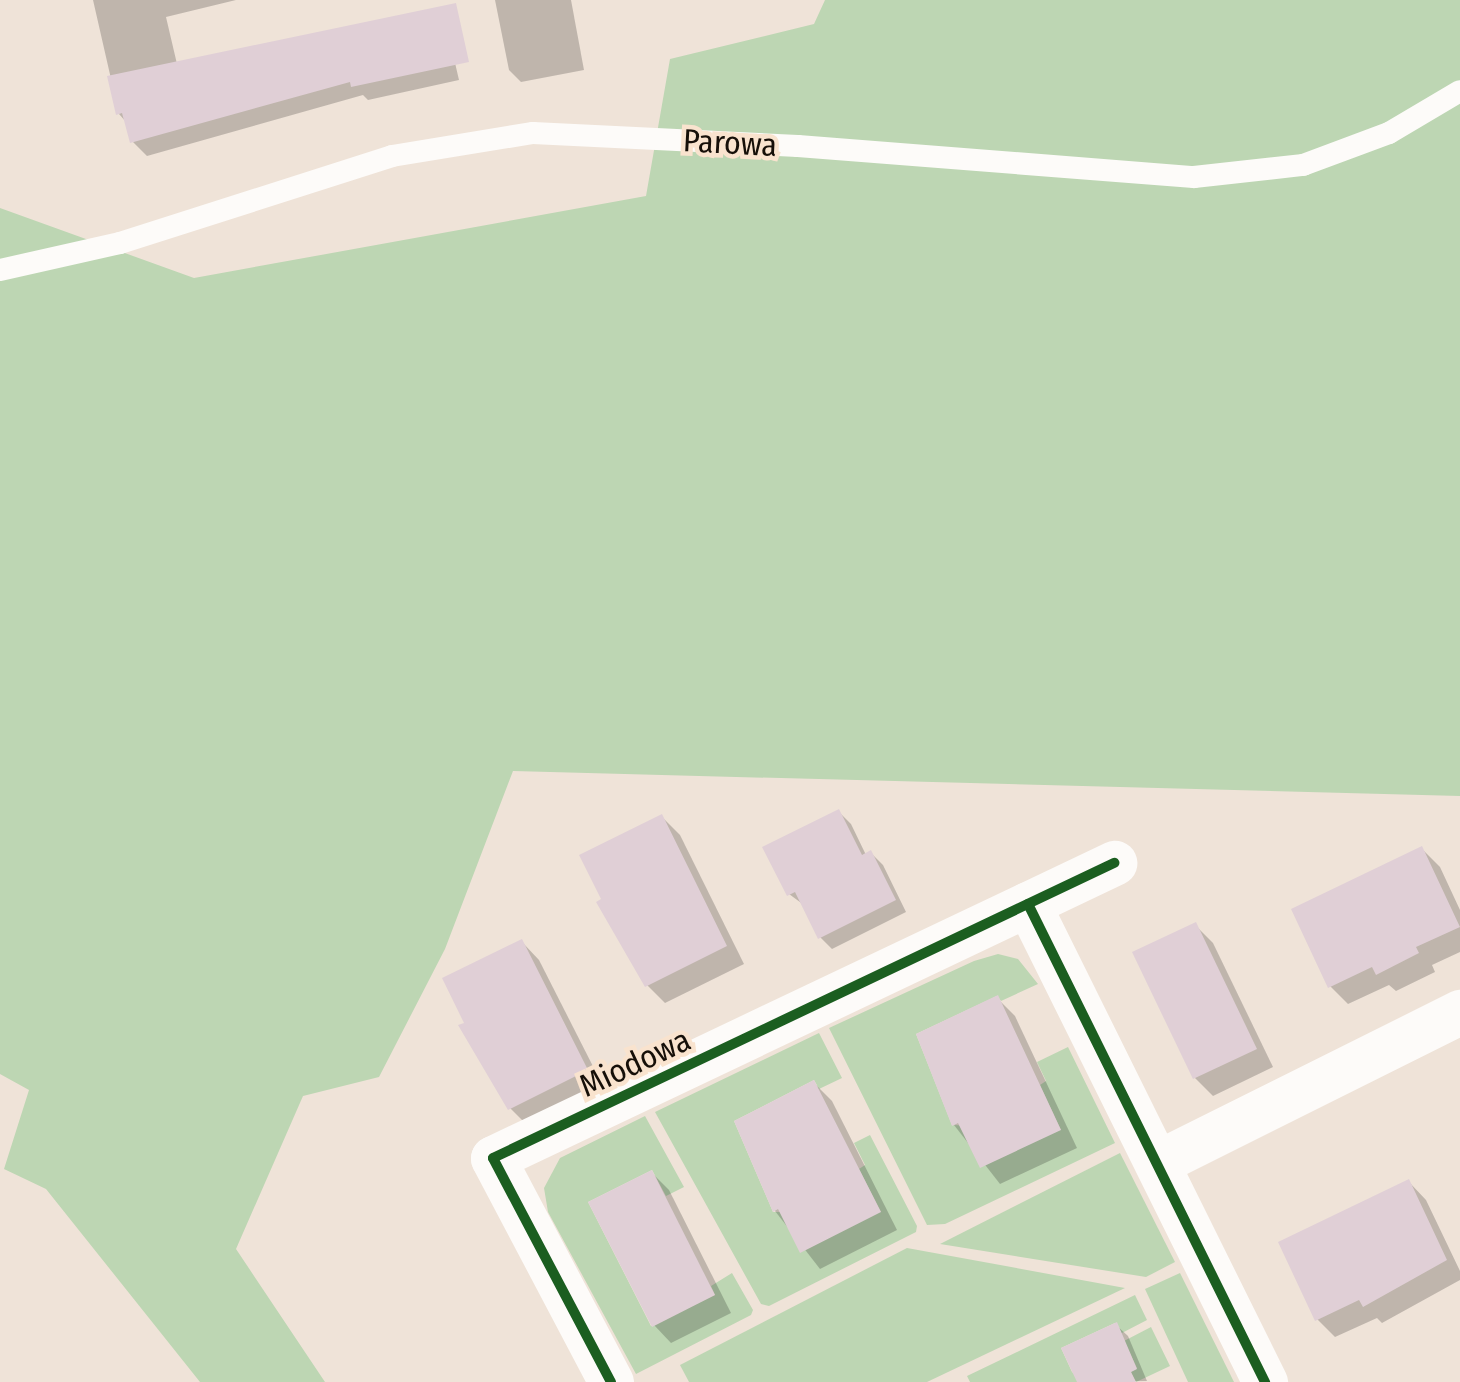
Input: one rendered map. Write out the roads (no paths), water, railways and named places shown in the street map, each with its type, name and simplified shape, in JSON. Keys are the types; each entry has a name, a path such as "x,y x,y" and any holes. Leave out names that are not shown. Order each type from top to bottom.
{"street":[{"name":"Miodowa","path":"611,1382 493,1158 1114,863"},
{"path":"1028,904 1265,1382"},
{"path":"1157,1164 1460,1012"}],"lane":[{"name":"Parowa","path":"0,270 120,243 392,156 533,132 798,146 1194,177 1304,166 1389,134 1460,91"}]}
